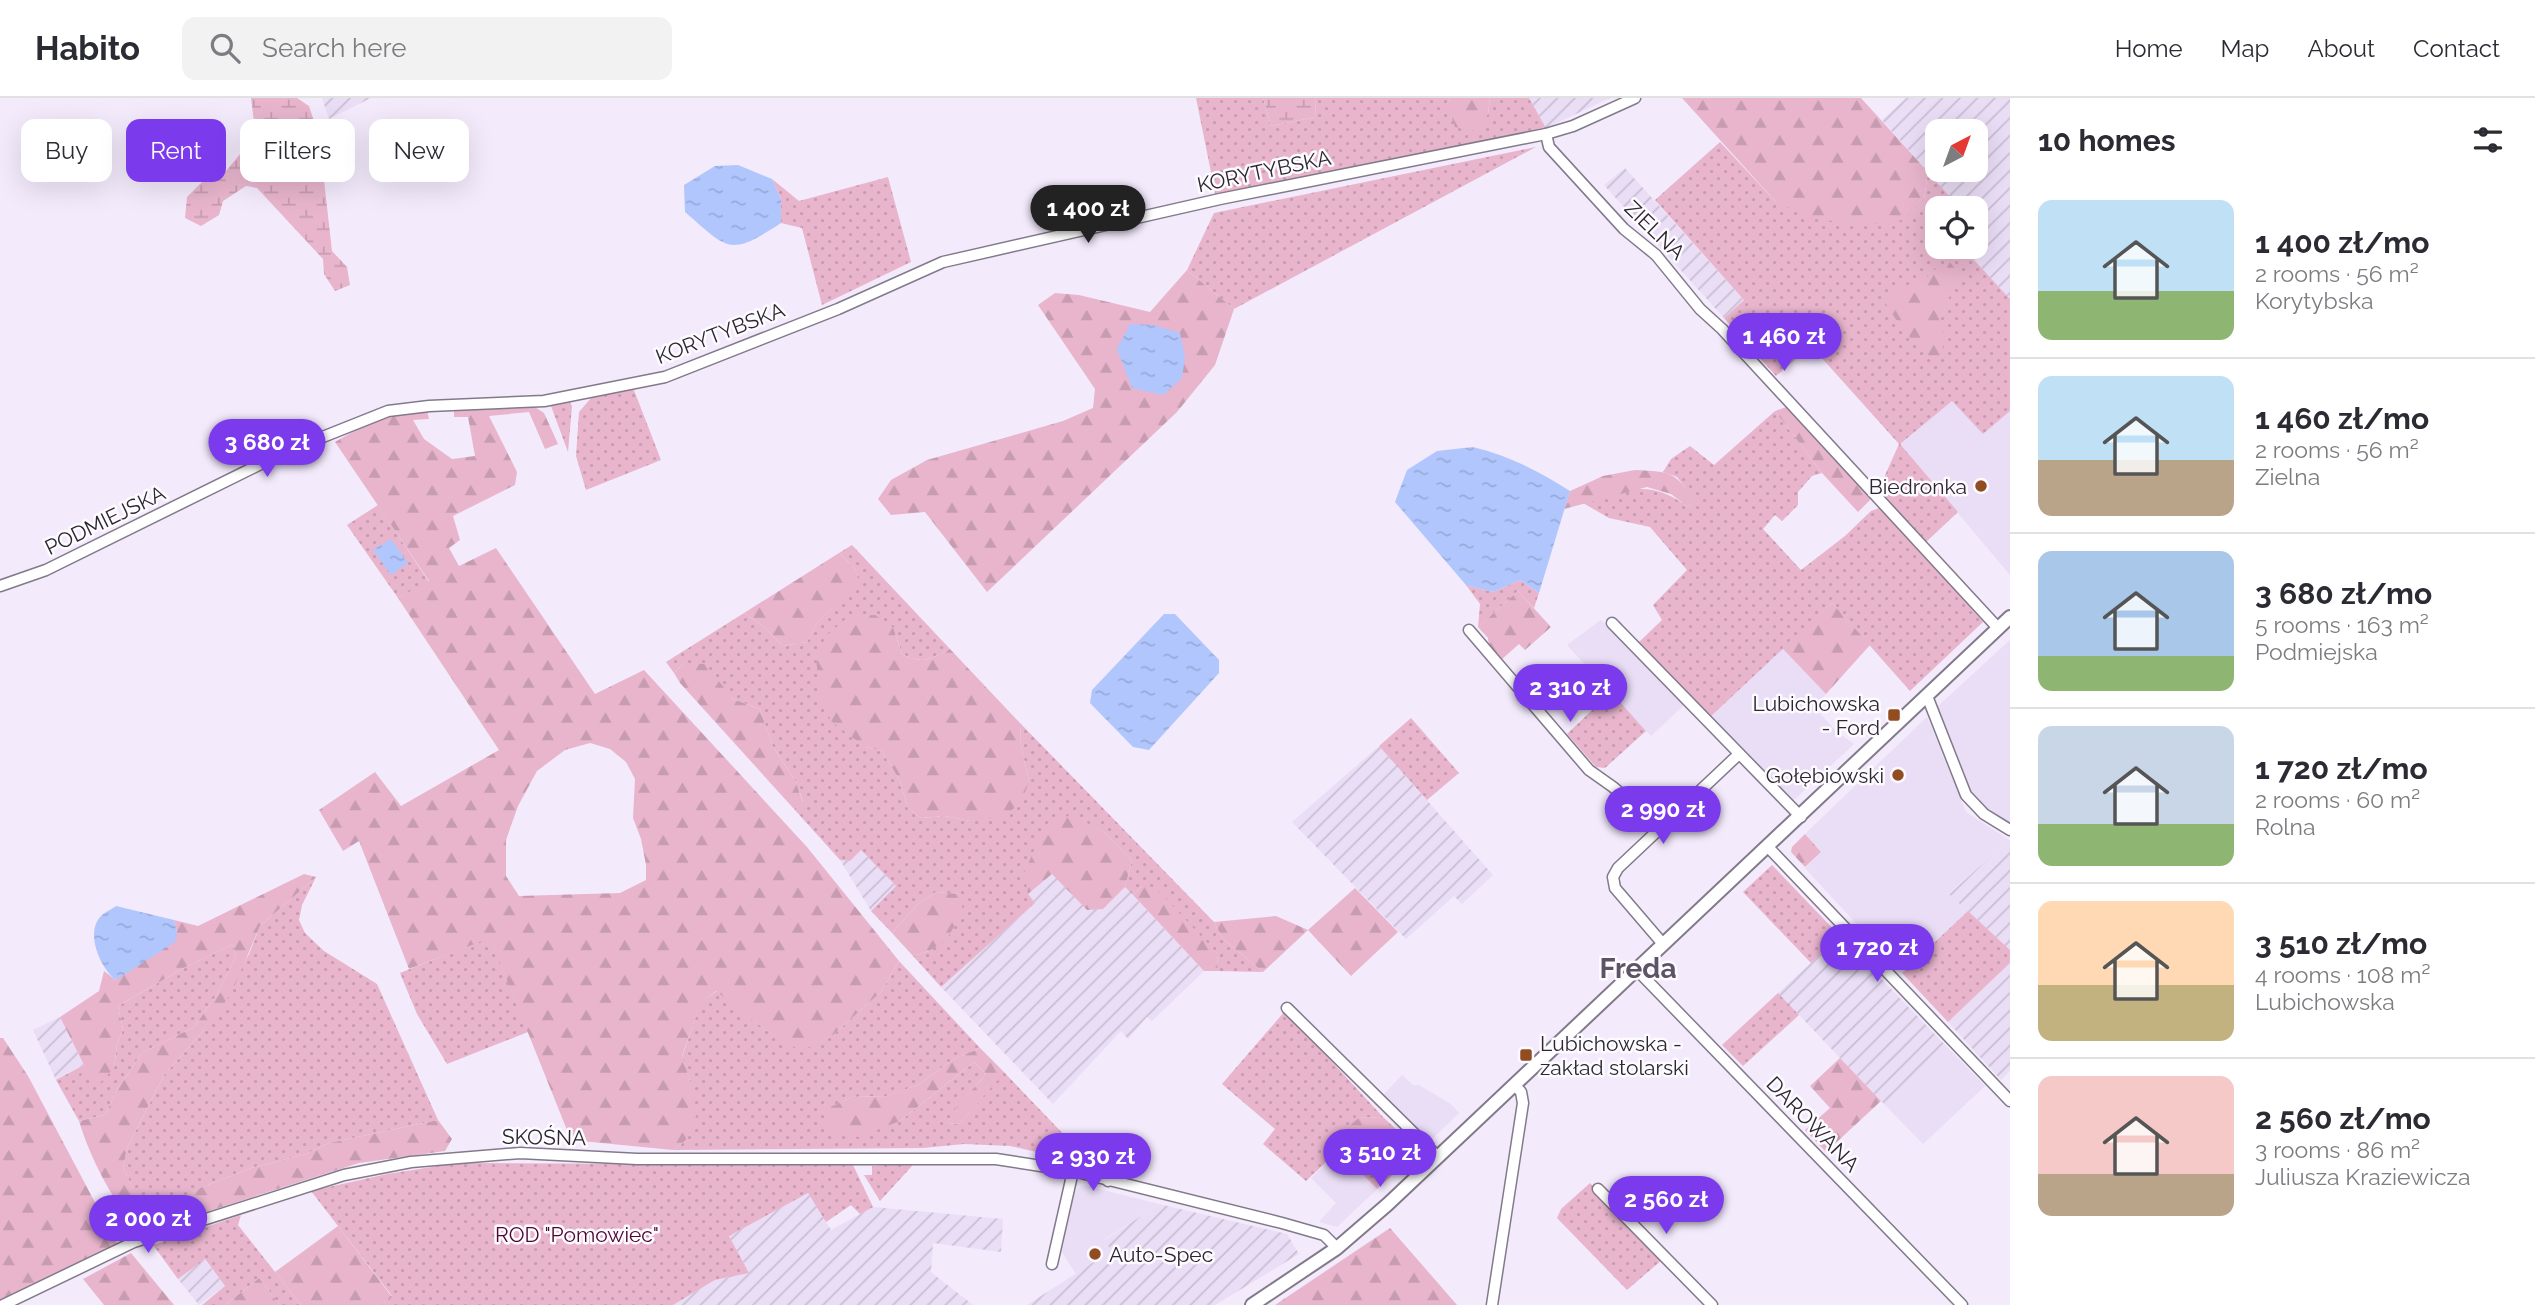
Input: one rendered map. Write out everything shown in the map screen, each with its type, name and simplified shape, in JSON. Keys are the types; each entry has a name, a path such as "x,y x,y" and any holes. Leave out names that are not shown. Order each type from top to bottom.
{"street":[{"name":"KORYTYBSKA","path":"544,401 665,377 838,309 943,262 1220,199 1546,134 1573,126 1635,98"},
{"name":"ZIELNA","path":"1546,134 1549,147 1624,229 1667,266 1700,309 1723,329 1998,628"},
{"name":"PODMIEJSKA","path":"0,586 46,570 285,452 388,411 429,405 544,401"},
{"path":"1252,1305 1337,1248 1388,1204 2010,617"},
{"path":"1612,623 1801,817"},
{"path":"1469,630 1589,770 1614,787 1660,828"},
{"path":"1927,696 1966,794 1984,814 2010,830"},
{"path":"1663,944 1615,888 1613,877 1618,868 1740,754"},
{"path":"1768,847 2010,1101"},
{"name":"DAROWANA","path":"1637,970 1962,1305"},
{"path":"1287,1008 1438,1157"},
{"path":"1492,1305 1523,1104 1521,1092 1515,1085"},
{"path":"1089,1151 1105,1169 1108,1181"},
{"name":"SKOŚNA","path":"3,1305 134,1242 344,1175 411,1162 520,1153 637,1160 996,1158 1073,1171 1324,1235 1337,1248"},
{"path":"1052,1264 1073,1171"},
{"path":"1598,1189 1712,1305"}],"shaded area":[{"path":"322,98 371,98 329,119"},
{"path":"1529,98 1610,98 1546,128"},
{"path":"1906,98 2010,98 2010,299 1973,259 1988,259 1988,196 1949,196 1937,182 1988,182 1988,119 1925,119 1925,169 1882,120"},
{"path":"1625,168 1744,300 1724,318 1604,185"},
{"path":"1952,400 1983,434 2010,411 2010,575 1900,444"},
{"path":"1601,620 1685,704 1651,736 1567,645"},
{"path":"2010,640 2010,823 1976,801 1937,707"},
{"path":"1782,648 1826,694 1814,707 1835,730 1854,744 1793,801 1709,718"},
{"path":"1927,717 1966,812 2009,840 1949,893 1968,911 1902,973 1805,868 1821,852 1805,834"},
{"path":"1379,746 1493,875 1462,904 1454,896 1406,939 1292,822"},
{"path":"2010,841 2010,950 1949,894"},
{"path":"861,850 896,886 871,911 840,860 850,861"},
{"path":"1052,874 1103,909 1125,887 1204,971 1152,1021 1147,1017 1128,1039 1121,1031 1053,1104 941,987 1035,903 1028,894"},
{"path":"1840,936 1948,1048 1886,1106 1778,993"},
{"path":"2010,963 2010,1071 2001,1080 1948,1022"},
{"path":"60,1017 84,1065 56,1080 33,1030"},
{"path":"1948,1048 1985,1086 1923,1144 1886,1106"},
{"path":"1402,1075 1413,1085 1419,1085 1451,1104 1459,1113 1429,1142 1383,1095"},
{"path":"1339,1150 1377,1189 1337,1227 1319,1222 1336,1203 1311,1178"},
{"path":"1083,1185 1159,1204 1105,1239 1112,1251 1076,1274 1062,1252 1075,1191"},
{"path":"808,1193 831,1230 873,1207 1003,1219 1001,1252 933,1243 931,1272 973,1305 673,1305 715,1280 749,1273 729,1236"},
{"path":"1159,1204 1287,1234 1299,1254 1215,1305 1027,1305 1111,1251 1105,1240"},
{"path":"204,1259 225,1286 199,1305 178,1279"}],"green space":[{"path":"251,98 297,98 309,106 313,119 254,119"},
{"path":"1196,98 1263,98 1271,126 1316,117 1315,98 1450,98 1447,104 1488,114 1490,98 1529,98 1546,128 1217,202"},
{"path":"1263,98 1315,98 1316,117 1271,126"},
{"path":"1450,98 1490,98 1488,114 1479,132 1455,127 1447,104"},
{"path":"1682,98 1861,98 1925,169 1924,199 1903,220 1864,225 1817,219 1777,203"},
{"path":"1720,142 1777,203 1924,199 1927,182 1937,182 1949,196 1925,196 1925,259 1973,259 2010,299 2010,411 1983,434 1952,401 1900,444 1958,512 1925,543 1878,491 1899,444 1811,346 1776,376 1724,318 1744,300 1655,200"},
{"path":"1536,147 1234,309 1187,270 1214,213"},
{"path":"240,154 240,182 324,182 332,251 347,267 350,285 335,291 324,274 323,259 257,188 246,186 223,201 219,215 201,226 185,218 187,197 202,182 226,182 226,171"},
{"path":"888,177 911,262 822,305 802,228 781,223 781,199 772,179 799,201"},
{"path":"1950,262 1961,278 1938,316 1946,339 1937,362 1921,349 1884,301 1897,290 1918,283 1940,266"},
{"path":"1187,270 1234,309 1215,365 1177,412 987,592 925,512 891,515 878,499 891,480 927,460 1063,421 1093,408 1095,389 1038,305 1055,293 1079,295 1150,312"},
{"path":"632,385 661,460 586,490 576,456 579,412 591,398"},
{"path":"569,401 572,406 568,452 551,406"},
{"path":"1789,406 1870,493 1870,500 1858,512 1822,473 1775,411"},
{"path":"454,407 535,407 544,413 558,444 545,449 529,412 489,416 517,472 515,485 453,516 460,540 449,548 459,566 496,548 595,694 644,670 807,847 899,961 881,992 833,1035 801,1051 766,1030 716,991 701,1003 682,1056 691,1084 696,1116 685,1141 673,1150 571,1140 490,938 409,969 359,841 343,851 319,810 375,772 401,806 499,750 398,598 429,581 335,442 379,420 427,409 429,419 413,420 424,439 452,459 475,456 468,417 454,417","holes":["590,743 610,749 626,762 635,779 633,818 641,839 646,880 620,893 519,896 506,876 506,840 518,806 537,771 565,750"]},
{"path":"1775,411 1822,473 1812,476 1798,492 1798,505 1782,521 1775,515 1763,529 1801,570 1845,536 1871,511 1882,507 1983,622 1910,691 1832,603 1709,718 1638,643 1662,620 1653,605 1687,570 1650,527 1609,518 1583,503 1625,491 1649,489 1674,498 1688,507 1695,500 1677,477 1663,472 1671,459 1690,446 1714,465"},
{"path":"1635,470 1671,475 1682,483 1696,500 1688,507 1671,494 1647,487 1564,509 1570,491 1603,476"},
{"path":"378,505 429,582 398,598 347,525"},
{"path":"852,545 950,649 921,660 909,657 902,654 893,627 865,747 882,751 900,781 908,808 921,818 945,816 970,821 1029,781 1021,746 1020,723 1214,922 1223,939 1263,972 1218,971 1217,953 1142,886 1133,895 1125,887 1132,861 1105,833 1071,815 1028,894 1035,903 941,987 913,956 929,951 960,894 936,892 918,904 892,933 871,911 896,886 861,850 850,861 840,860 794,809 803,802 796,782 772,745 760,709 733,699 721,686 684,663 674,673 666,662 744,613 763,626 783,646 807,642 817,623 858,581 855,569 839,553"},
{"path":"839,553 855,569 859,581 817,623 807,642 783,646 763,626 744,613"},
{"path":"1520,580 1539,593 1534,608 1518,591 1478,627 1480,604 1466,585 1493,592"},
{"path":"1518,591 1551,627 1525,650 1519,644 1501,660 1478,627"},
{"path":"1832,603 1870,645 1826,694 1782,648"},
{"path":"875,615 893,627 902,654 921,660 950,649 1020,723 1021,746 1029,781 1022,801 1005,816 970,821 945,816 921,818 908,808 900,781 882,751 865,747 831,721 820,696 816,658 826,636 849,616"},
{"path":"684,663 705,664 733,699 760,709 772,745 796,782 803,803 794,809 680,683 674,673"},
{"path":"1611,692 1646,731 1605,768 1596,767 1567,734"},
{"path":"1411,718 1459,773 1427,800 1379,746"},
{"path":"1071,814 1105,833 1132,861 1125,887 1103,909 1087,910 1052,874 1028,894 1024,873 1036,846 1049,827"},
{"path":"1805,834 1821,852 1805,867 1791,852 1792,847"},
{"path":"1772,865 1840,936 1811,963 1743,892"},
{"path":"304,874 316,877 260,926 231,994 164,1075 127,1148 123,1168 147,1217 200,1188 251,1168 306,1154 329,1143 438,1120 452,1139 445,1151 359,1163 140,1233 104,1180 79,1121 105,1115 118,1088 142,1053 194,1027 218,993 236,956 233,944 180,970 118,1006 123,1029 117,1045 114,1068 100,1083 81,1077 84,1065 60,1017 99,991 104,971 116,980 177,932 174,920 198,926"},
{"path":"316,877 302,905 299,920 305,933 324,951 377,984 438,1120 329,1143 306,1154 251,1168 200,1188 147,1218 123,1168 127,1148 164,1075 203,1031 249,954 260,926"},
{"path":"1142,886 1155,887 1217,953 1218,971 1204,971 1133,895"},
{"path":"1355,888 1398,932 1351,976 1308,930"},
{"path":"936,892 960,894 963,912 946,940 929,951 913,956 892,933 918,904"},
{"path":"1968,911 2010,950 2010,963 1948,1022 1902,973"},
{"path":"1276,916 1308,930 1263,972 1223,939 1214,922"},
{"path":"490,937 528,1032 447,1064 417,1014 400,973"},
{"path":"233,944 236,956 218,993 194,1027 142,1053 118,1088 105,1115 79,1121 56,1080 84,1065 114,1068 117,1045 123,1029 118,1006 180,970"},
{"path":"899,961 980,1048 952,1060 918,1085 887,1096 852,1097 827,1109 826,1130 900,1121 974,1062 986,1074 959,1105 948,1123 959,1124 997,1080 1002,1070 1069,1140 1073,1151 1063,1158 1010,1146 964,1144 923,1148 673,1150 685,1141 691,1084 682,1057 701,1002 717,991 766,1030 801,1050 833,1035 881,992"},
{"path":"1778,993 1799,1015 1743,1066 1722,1045"},
{"path":"1285,1011 1383,1117 1358,1118 1340,1136 1339,1150 1306,1181 1263,1144 1275,1129 1222,1084"},
{"path":"0,1038 3,1038 28,1076 117,1244 0,1300"},
{"path":"980,1048 1002,1070 998,1080 959,1124 948,1123 959,1104 986,1074 974,1062 900,1121 858,1137 826,1130 826,1109 852,1097 886,1096 918,1085 952,1060"},
{"path":"1840,1058 1881,1101 1826,1152 1805,1130 1830,1108 1810,1086"},
{"path":"1383,1117 1419,1151 1377,1189 1339,1150 1339,1136 1358,1118"},
{"name":"ROD \"Pomowiec\"","path":"457,1163 853,1165 873,1207 860,1214 851,1205 826,1222 808,1193 729,1236 749,1273 715,1280 673,1305 381,1305 392,1296 311,1191 387,1174"},
{"path":"913,1163 880,1201 864,1175 872,1175 872,1166"},
{"path":"1590,1183 1663,1259 1627,1290 1557,1218 1561,1209"},
{"path":"241,1215 238,1225 301,1305 280,1305 259,1278 225,1305 202,1305 225,1286 205,1259 178,1279 153,1245"},
{"path":"338,1226 392,1297 381,1305 301,1305 275,1272"},
{"path":"1390,1228 1457,1305 1275,1305"},
{"path":"131,1253 174,1305 104,1305 83,1279"},
{"path":"259,1278 280,1305 225,1305"}],"water":[{"path":"738,165 772,179 781,199 781,223 750,241 730,244 711,235 685,212 684,185 715,166"},
{"path":"1130,324 1153,325 1180,333 1185,357 1182,378 1163,395 1132,388 1117,349"},
{"path":"1473,447 1523,465 1570,491 1539,593 1520,580 1493,592 1466,585 1395,502 1407,470 1437,451"},
{"path":"391,539 408,563 391,575 373,550"},
{"path":"1164,614 1175,614 1219,660 1219,673 1149,750 1133,747 1090,703 1092,690"},
{"path":"116,906 174,920 177,932 175,942 116,980 105,967 96,949 94,930 103,914"}],"place":[{"name":"Biedronka","path":"1981,486"},
{"name":"Lubichowska - Ford","path":"1894,715"},
{"name":"Gołębiowski","path":"1898,775"},
{"name":"Lubichowska - zakład stolarski","path":"1526,1055"},
{"name":"Auto-Spec","path":"1095,1254"}],"district":[{"name":"Freda","path":"1638,968"}]}
